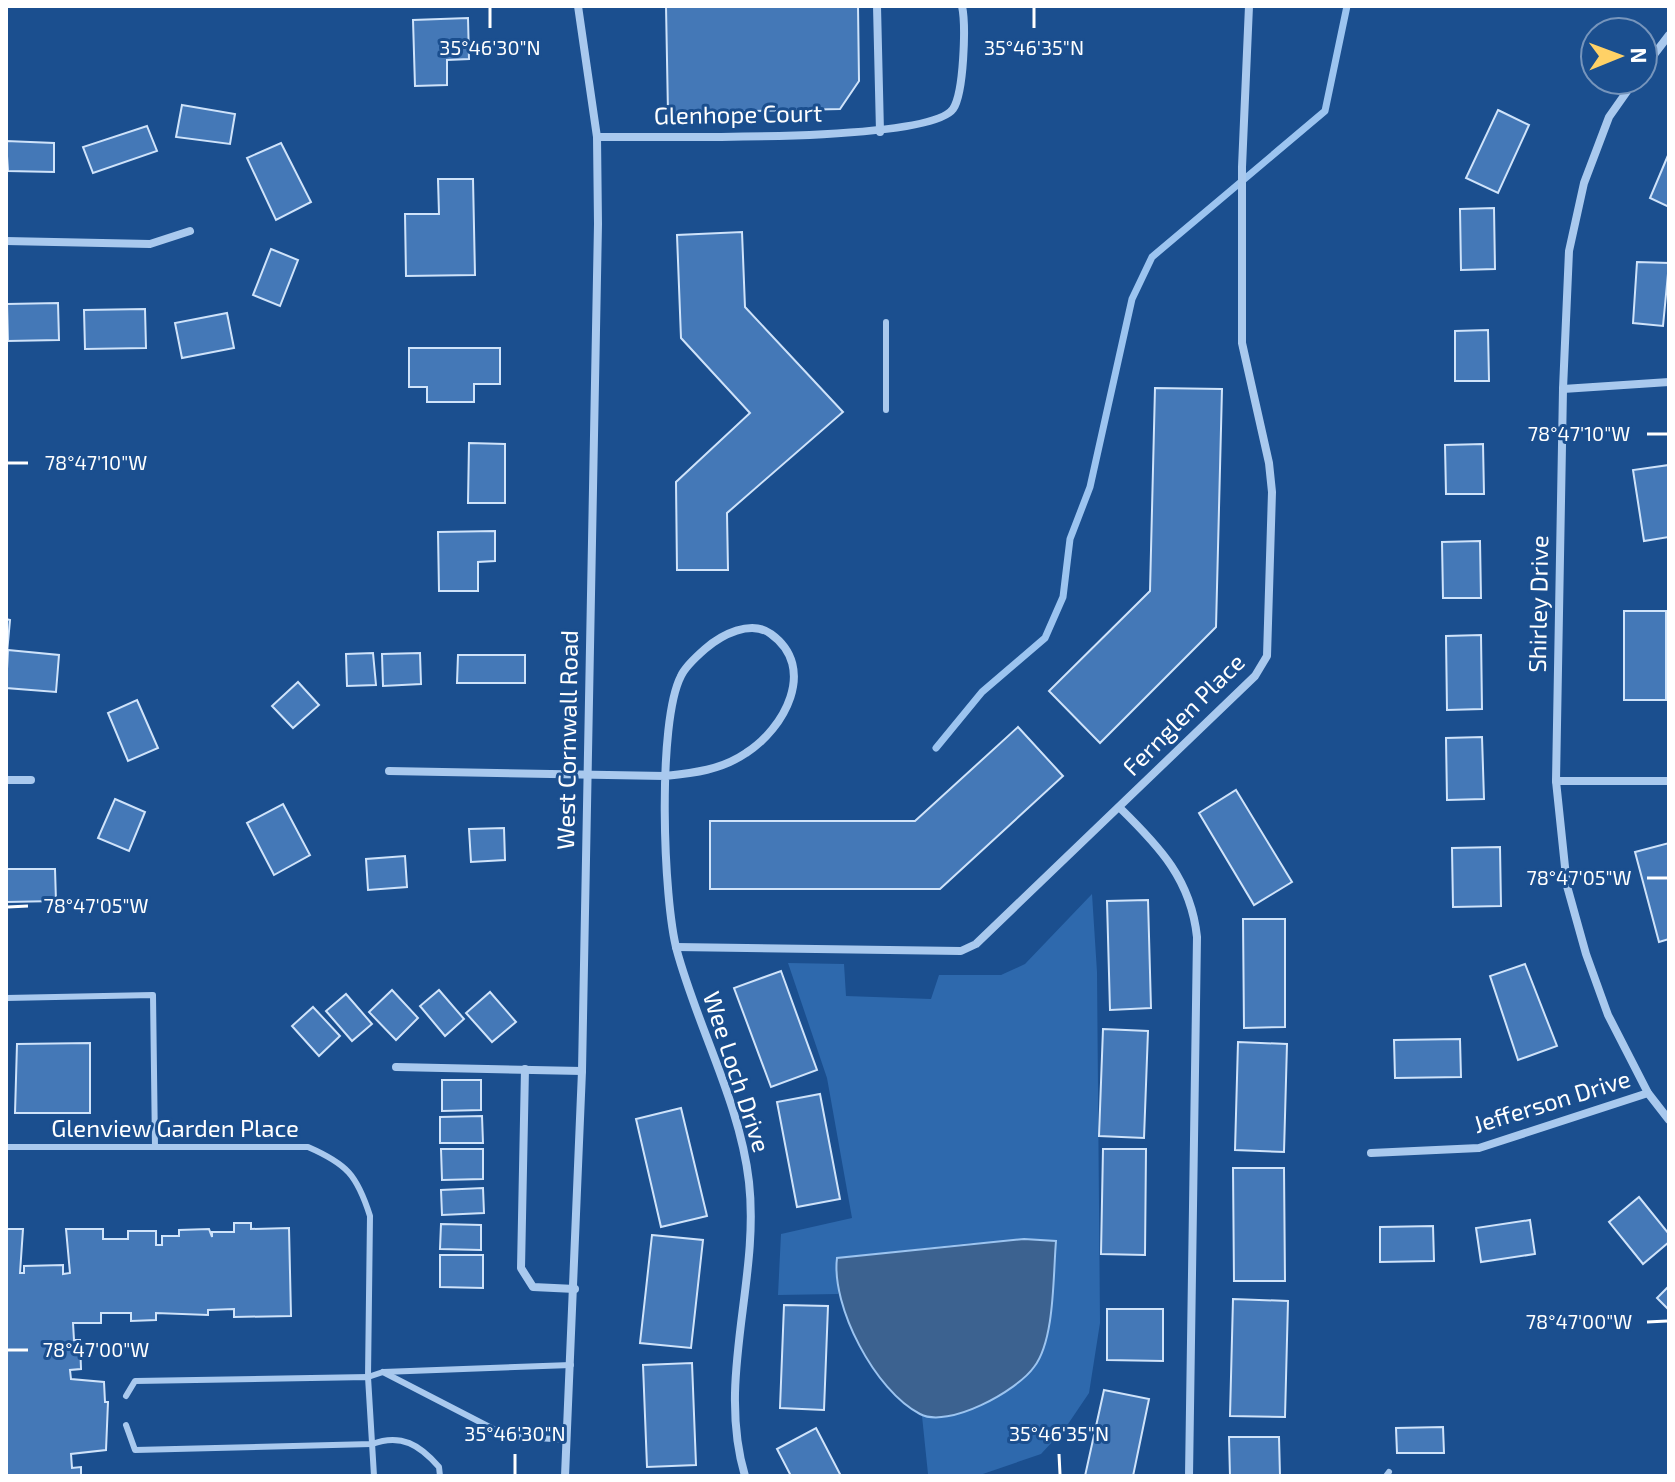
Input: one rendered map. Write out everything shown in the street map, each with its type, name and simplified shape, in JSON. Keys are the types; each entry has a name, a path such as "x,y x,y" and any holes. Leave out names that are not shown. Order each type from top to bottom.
{"street":[{"name":"West Cornwall Road","path":"565,1476 582,1071 597,137 578,6"},
{"path":"877,6 880,132"},
{"name":"Glenhope Court","path":"597,137 880,132 939,119 953,109 962,70 962,6"},
{"name":"Fernglen Place","path":"676,947 961,951 976,944 1255,676 1267,656 1272,492 1269,463 1242,343 1242,167 1249,6"},
{"name":"Shirley Drive","path":"1624,96 1609,117 1584,183 1569,251 1563,389 1556,781 1567,886 1586,954 1608,1015 1648,1093 1669,1120"},
{"path":"6,241 150,244 190,231"},
{"path":"1563,389 1669,382"},
{"name":"Wee Loch Drive","path":"665,776 708,771 747,753 782,718 795,673 771,634 756,627 738,630 704,650 681,674 671,705 665,776 668,885 676,947 739,1138 748,1179 750,1238 733,1381 736,1441 745,1476"},
{"path":"389,771 665,776"},
{"path":"6,780 31,780"},
{"path":"1556,781 1669,781"},
{"path":"1120,808 1170,859 1190,896 1197,937 1189,1476"},
{"path":"396,1067 582,1071"},
{"path":"525,1069 521,1268 533,1287 575,1289"},
{"name":"Jefferson Drive","path":"1371,1153 1479,1148 1648,1093"}],"lane":[{"path":"886,322 886,410"},
{"path":"6,998 153,995 155,1147"},
{"name":"Glenview Garden Place","path":"6,1147 308,1147 348,1169 362,1190 370,1216 368,1377 374,1476"},
{"path":"126,1396 135,1381 368,1377 383,1372 571,1365"},
{"path":"383,1372 507,1436 567,1440"},
{"path":"126,1425 135,1450 372,1444 388,1438 420,1446 439,1467 440,1476"}],"shaded area":[{"path":"1092,894 1097,972 1100,1323 1089,1393 1066,1427 1041,1454 977,1476 928,1474 922,1416 939,1418 1056,1241 971,1243 838,1258 838,1294 778,1295 781,1234 852,1218 827,1078 788,963 844,964 846,996 931,999 939,975 1001,975 1025,964"},
{"path":"1024,1239 1056,1241 1049,1324 1046,1341 1034,1367 1013,1387 964,1412 932,1417 920,1414 903,1403 887,1387 859,1345 841,1299 837,1258"}],"building":[{"path":"666,6 858,6 859,81 840,109 668,113"},
{"path":"468,18 469,59 447,60 447,85 415,86 413,20"},
{"path":"182,105 235,114 230,144 176,137"},
{"path":"1498,110 1529,125 1498,193 1466,178"},
{"path":"147,126 157,151 93,173 83,147"},
{"path":"6,141 54,143 54,172 8,171"},
{"path":"281,143 311,202 276,220 247,158"},
{"path":"1669,153 1669,207 1650,198"},
{"path":"438,179 473,179 475,275 406,276 405,214 439,214"},
{"path":"1494,208 1495,269 1461,270 1460,209"},
{"path":"742,232 745,307 843,412 727,513 728,570 677,570 676,482 750,413 681,338 677,235"},
{"path":"271,249 298,260 280,306 253,295"},
{"path":"1637,262 1669,263 1663,326 1633,323"},
{"path":"58,303 59,340 8,341 7,304"},
{"path":"145,309 146,348 85,349 84,310"},
{"path":"227,313 234,348 182,358 175,323"},
{"path":"1488,330 1489,381 1455,381 1455,331"},
{"path":"409,348 500,348 500,384 474,384 474,402 427,402 427,387 409,387"},
{"path":"1155,388 1222,389 1216,627 1100,743 1049,691 1150,591"},
{"path":"469,443 505,444 505,503 468,503"},
{"path":"1483,444 1484,494 1446,494 1445,445"},
{"path":"1669,465 1669,537 1644,541 1633,470"},
{"path":"495,531 495,561 478,562 478,591 439,591 438,532"},
{"path":"1480,541 1481,598 1443,598 1442,542"},
{"path":"1624,611 1666,611 1666,700 1624,700"},
{"path":"6,619 10,620 6,664"},
{"path":"1481,635 1482,709 1447,710 1446,636"},
{"path":"8,650 59,655 56,692 6,688"},
{"path":"373,653 376,685 347,686 346,654"},
{"path":"420,653 421,684 383,686 382,654"},
{"path":"458,655 525,655 525,683 457,683"},
{"path":"298,682 319,705 293,728 272,706"},
{"path":"137,700 158,748 128,761 108,713"},
{"path":"1018,727 1063,776 940,889 710,889 710,821 915,821"},
{"path":"1482,737 1484,799 1447,800 1446,738"},
{"path":"1236,790 1292,882 1254,905 1199,813"},
{"path":"115,799 145,812 129,851 98,838"},
{"path":"283,804 310,855 274,875 247,823"},
{"path":"504,828 505,860 471,862 469,829"},
{"path":"1669,843 1669,939 1659,942 1635,852"},
{"path":"1500,847 1501,906 1453,907 1452,848"},
{"path":"405,856 407,887 368,890 366,859"},
{"path":"6,869 55,869 56,901 6,902"},
{"path":"1148,900 1151,1008 1110,1010 1107,901"},
{"path":"1243,919 1285,919 1285,1027 1244,1028"},
{"path":"1525,964 1557,1046 1518,1060 1490,976"},
{"path":"781,971 817,1070 771,1087 734,988"},
{"path":"392,990 418,1018 396,1040 369,1012"},
{"path":"439,990 464,1019 445,1036 420,1006"},
{"path":"490,992 516,1022 492,1042 466,1013"},
{"path":"346,994 372,1024 352,1041 326,1011"},
{"path":"313,1007 340,1036 319,1056 292,1026"},
{"path":"1103,1029 1148,1031 1144,1138 1099,1136"},
{"path":"1460,1039 1461,1077 1395,1078 1394,1040"},
{"path":"1238,1042 1287,1044 1284,1152 1235,1150"},
{"path":"90,1043 90,1113 15,1113 17,1044"},
{"path":"442,1080 481,1080 481,1110 442,1111"},
{"path":"820,1094 840,1199 797,1207 777,1102"},
{"path":"681,1108 707,1216 661,1227 636,1119"},
{"path":"482,1116 483,1143 440,1143 440,1117"},
{"path":"441,1149 483,1149 483,1179 442,1180"},
{"path":"1103,1149 1146,1149 1145,1255 1101,1254"},
{"path":"1233,1168 1284,1168 1285,1281 1234,1281"},
{"path":"483,1188 484,1213 442,1215 441,1190"},
{"path":"1639,1197 1669,1234 1669,1242 1643,1264 1609,1222"},
{"path":"1530,1220 1535,1254 1481,1262 1476,1228"},
{"path":"234,1223 251,1223 251,1229 289,1228 291,1316 234,1317 234,1309 208,1310 208,1315 156,1313 156,1320 131,1321 131,1313 101,1313 101,1323 73,1323 74,1340 80,1340 81,1369 70,1370 71,1379 104,1382 105,1402 108,1402 106,1450 71,1454 72,1468 81,1467 81,1476 6,1476 6,1229 23,1229 20,1273 24,1273 24,1266 63,1265 63,1274 70,1273 66,1229 103,1229 103,1239 128,1239 128,1231 156,1231 156,1245 162,1245 162,1236 179,1236 179,1230 209,1229 212,1237 212,1232 234,1232"},
{"path":"441,1224 481,1225 481,1250 440,1249"},
{"path":"1433,1226 1434,1261 1380,1262 1380,1227"},
{"path":"652,1235 703,1240 691,1348 640,1343"},
{"path":"440,1255 483,1255 483,1288 440,1287"},
{"path":"1669,1286 1669,1310 1657,1298"},
{"path":"1233,1299 1288,1301 1285,1417 1230,1416"},
{"path":"784,1305 828,1306 824,1410 780,1408"},
{"path":"1107,1309 1163,1309 1163,1361 1107,1360"},
{"path":"692,1363 696,1465 647,1467 643,1365"},
{"path":"1104,1390 1149,1399 1133,1476 1085,1476"},
{"path":"1443,1427 1444,1453 1397,1453 1396,1428"},
{"path":"816,1428 841,1476 791,1476 777,1449"},
{"path":"1229,1437 1279,1437 1280,1476 1230,1476"}],"waterway":[{"path":"936,748 982,692 1045,638 1063,597 1070,539 1090,487 1132,299 1152,257 1325,111 1347,6"}]}
